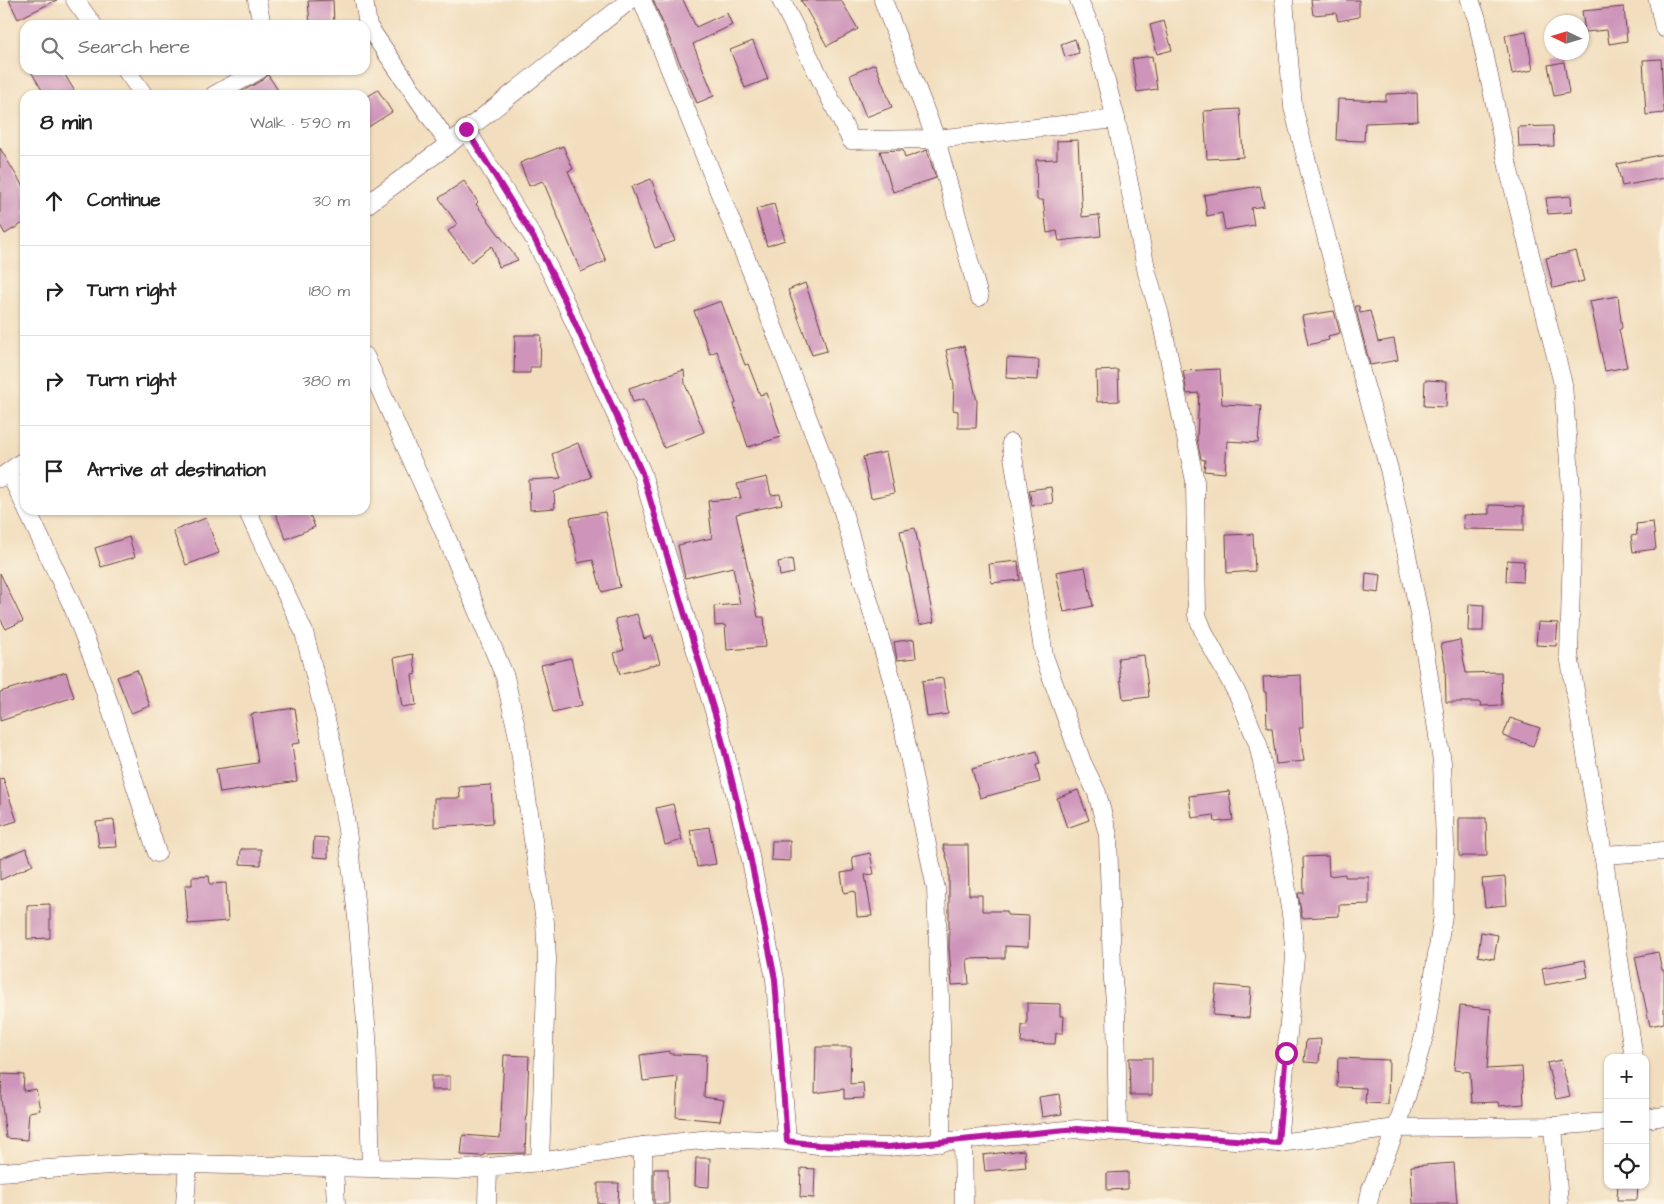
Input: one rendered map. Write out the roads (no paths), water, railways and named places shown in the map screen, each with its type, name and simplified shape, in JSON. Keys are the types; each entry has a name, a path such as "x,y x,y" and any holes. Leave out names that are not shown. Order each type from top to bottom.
{"street":[{"path":"75,0 89,20"},
{"path":"257,0 261,20"},
{"path":"364,0 367,20"},
{"path":"370,202 449,144 630,0"},
{"path":"642,0 762,299 841,505 897,697 936,890 941,1024 941,1142"},
{"path":"781,0 851,140 936,139 1116,119"},
{"path":"883,0 936,139 979,297"},
{"path":"1079,0 1094,36 1116,119 1147,273 1160,315 1195,480 1197,616 1205,635 1240,697 1258,744 1280,848 1288,895 1295,957 1278,1143"},
{"path":"1284,0 1293,107 1361,372 1389,469 1419,613 1442,762 1445,844 1443,915 1425,1033 1397,1128 1371,1189 1368,1204"},
{"path":"1470,0 1477,19 1509,171 1563,384 1573,514 1569,655 1603,855 1633,1054"},
{"path":"1658,0 1664,28"},
{"path":"370,29 449,144"},
{"path":"130,75 140,90"},
{"path":"223,90 250,75"},
{"path":"466,129 535,240 562,294 642,473 718,724 748,846 775,979 787,1141"},
{"path":"370,367 504,676 514,720 545,922 547,959 540,1162"},
{"path":"1012,443 1044,656 1082,762 1097,793 1108,834 1112,969 1116,1012 1118,1132"},
{"path":"20,464 5,475 20,498"},
{"path":"29,515 72,605 100,676 157,853"},
{"path":"249,515 304,632 334,752 348,830 358,926 367,1036 372,1167"},
{"path":"1603,855 1664,851"},
{"path":"1649,1118 1664,1116"},
{"path":"0,1172 143,1163 457,1170 540,1162 643,1146 721,1138 787,1141 818,1145 888,1147 1077,1129 1278,1143 1397,1128 1553,1126 1604,1122"},
{"path":"1553,1126 1559,1204"},
{"path":"963,1140 964,1204"},
{"path":"643,1146 643,1204"},
{"path":"185,1204 188,1164"},
{"path":"334,1167 336,1204"},
{"path":"487,1204 488,1168"}]}
